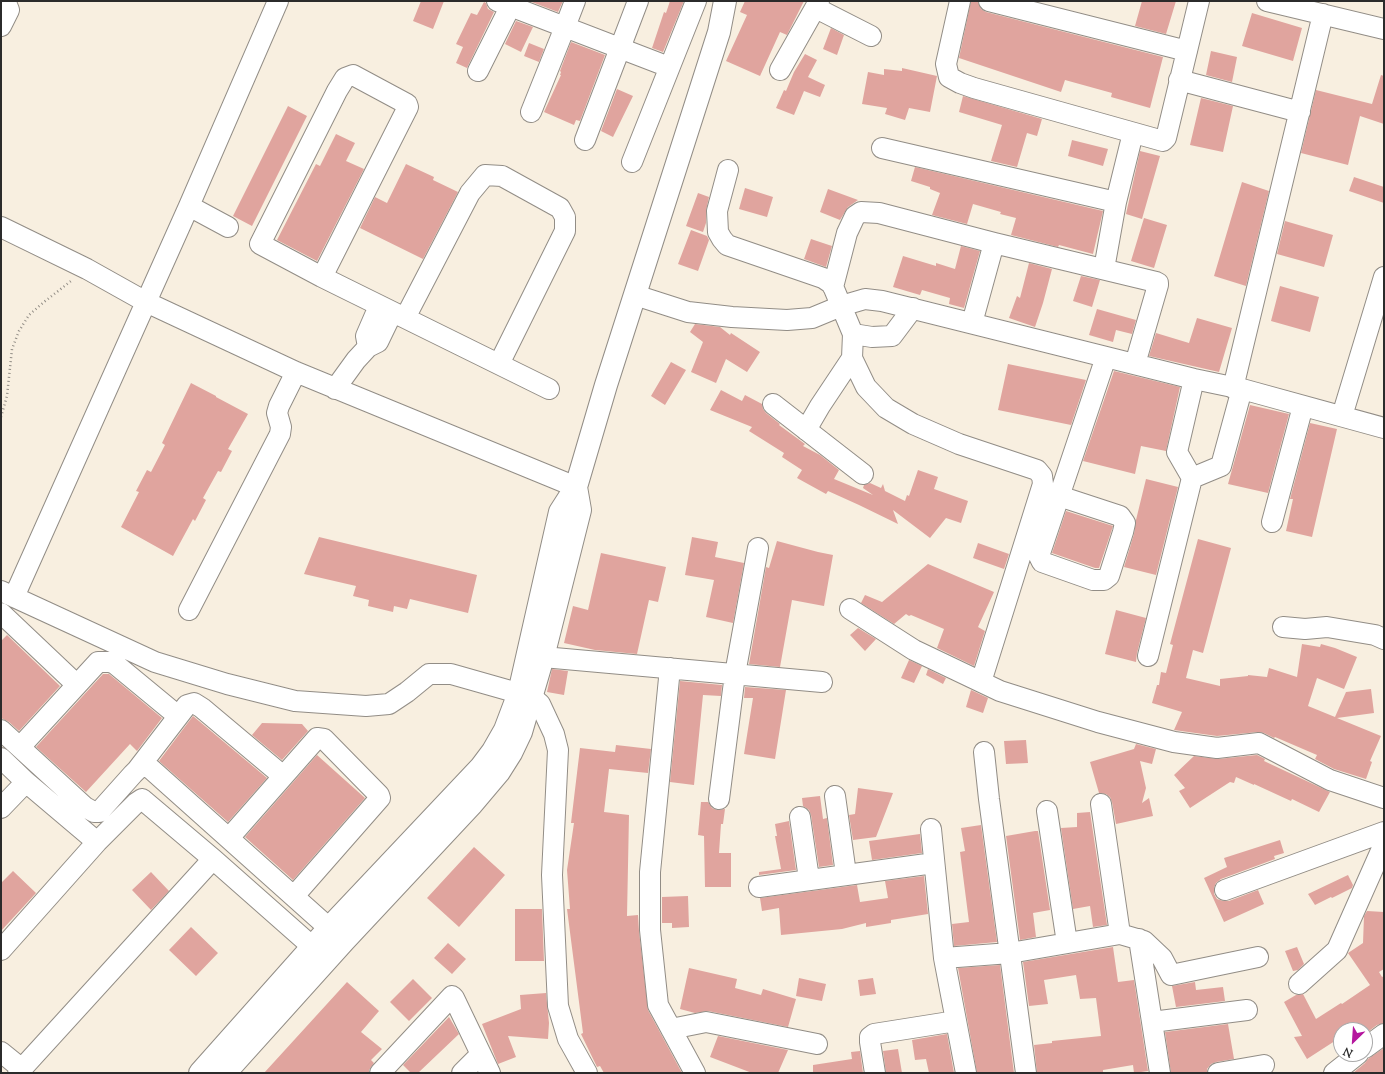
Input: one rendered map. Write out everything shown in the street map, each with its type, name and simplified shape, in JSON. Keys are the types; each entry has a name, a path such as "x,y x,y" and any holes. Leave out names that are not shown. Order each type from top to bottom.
{"street":[{"path":"1,26 9,10 4,1"},
{"path":"278,1 146,302 8,594 155,662 226,684 295,701 366,706 389,704 429,674 451,674 525,695 540,704 554,734 558,750 552,875 558,1006 568,1039 587,1073"},
{"path":"531,112 574,1"},
{"path":"585,140 638,1"},
{"path":"632,162 696,1"},
{"path":"200,1073 472,804 499,772 511,753 521,732 525,695 560,512 576,488 606,385 719,32 726,1"},
{"path":"719,32 734,1"},
{"path":"960,1 946,64 949,77 974,88 1163,141 1165,140 1199,1"},
{"path":"989,1 1187,51"},
{"path":"1267,1 1384,29"},
{"path":"478,71 507,3 669,68"},
{"path":"780,70 817,5 871,36"},
{"path":"1192,478 1221,466 1323,14"},
{"path":"322,277 408,107 407,104 353,76 345,78 337,91 260,244 322,277 549,389"},
{"path":"1179,80 1300,112"},
{"path":"1104,269 1116,202 1134,133"},
{"path":"882,148 1116,202"},
{"path":"728,170 717,211 718,232 722,239 727,245 823,278 832,284 853,334 852,358 866,387 886,408 912,424 959,444 1036,470 1042,476 1043,484 981,682"},
{"path":"335,389 356,360 368,347 378,342 392,312 470,193 485,175 502,176 560,208 565,217 565,231 499,364"},
{"path":"189,206 228,226"},
{"path":"833,287 847,233 855,216 861,212 879,213 994,243 1104,269 1158,283 1135,364"},
{"path":"1,227 87,269 146,302 296,372 576,488"},
{"path":"972,323 994,243"},
{"path":"1342,416 1384,277"},
{"path":"635,295 688,312 732,317 787,320 812,318 841,306 865,299 882,300 1194,379 1238,388 1384,428"},
{"path":"853,334 872,337 892,336 913,308"},
{"path":"1059,496 1120,516 1125,523 1109,576 1104,580 1093,580 1042,562 1039,556 1041,548 1106,357"},
{"path":"806,430 852,358"},
{"path":"189,610 280,434 281,427 277,413 296,372"},
{"path":"1148,656 1192,478 1177,452 1194,379"},
{"path":"773,404 863,474"},
{"path":"1272,522 1303,406"},
{"path":"225,1073 320,953 329,928 481,767 493,751 525,695 543,657 580,510 576,488"},
{"path":"719,799 735,674 758,548"},
{"path":"850,609 914,650 1000,691 1091,719 1174,742 1217,748 1259,743 1330,780 1384,798"},
{"path":"1,613 76,684"},
{"path":"1283,627 1305,629 1327,627 1375,634 1384,639"},
{"path":"543,657 822,682"},
{"path":"20,747 76,684 98,662 110,662 115,664 178,716"},
{"path":"670,668 650,872 650,930 658,1005 695,1073"},
{"path":"1,730 84,807 94,812 99,812 137,770 187,705 194,703 202,708 283,776"},
{"path":"229,838 316,738 324,739 380,795 380,798 294,896"},
{"path":"984,752 988,799 1026,1073"},
{"path":"1,758 26,782 96,842"},
{"path":"137,770 141,766 151,769 329,928"},
{"path":"1,808 26,782"},
{"path":"835,796 846,874"},
{"path":"1,950 96,842 136,802 142,799 320,953"},
{"path":"1101,804 1130,936 1152,1022 1160,1073"},
{"path":"1047,811 1067,943"},
{"path":"800,817 809,879"},
{"path":"931,829 944,958 966,1073"},
{"path":"1225,890 1384,832"},
{"path":"1299,984 1337,950 1384,844"},
{"path":"1,1052 20,1071 213,859"},
{"path":"759,887 934,863"},
{"path":"944,958 1010,953 1067,943 1130,936 1144,941 1162,958 1171,975 1258,957"},
{"path":"380,1073 452,996 490,1073"},
{"path":"1152,1022 1247,1010"},
{"path":"875,1073 870,1042 870,1037 874,1034 956,1021"},
{"path":"671,1029 706,1022 817,1044"},
{"path":"1373,1042 1384,1034"},
{"path":"462,1073 481,1054"},
{"path":"1334,1073 1348,1062"},
{"path":"1218,1073 1264,1065"}],"path":[{"path":"1,417 7,396 12,349 19,331 29,315 87,269"}],"building":[{"path":"421,1 444,1 433,29 413,21"},
{"path":"529,1 563,1 558,12"},
{"path":"670,1 684,1 663,52 652,48 664,12 666,13"},
{"path":"745,1 804,1 787,35 780,32 760,76 726,61 747,15 740,12"},
{"path":"971,1 978,2 981,9 986,12 1163,57 1150,108 1111,97 1112,93 1065,80 1061,92 959,58"},
{"path":"1142,1 1176,1 1166,34 1135,26"},
{"path":"484,2 486,3 488,9 494,12 467,68 456,63 463,47 456,44 471,13 477,15"},
{"path":"1252,13 1302,28 1293,61 1242,46"},
{"path":"516,21 533,27 521,52 505,44"},
{"path":"831,28 844,35 837,55 823,49"},
{"path":"571,42 605,55 580,121 576,120 574,125 544,112 561,75 560,71"},
{"path":"529,43 544,49 539,62 524,56"},
{"path":"1211,51 1237,57 1232,82 1206,75"},
{"path":"805,54 817,60 808,77 825,85 820,97 804,91 794,115 776,108 784,90 786,91 794,72"},
{"path":"902,68 937,76 930,112 909,108 905,120 885,114 887,108 862,104 868,72 884,75 884,69 902,71"},
{"path":"1381,75 1384,76 1384,124 1360,116 1348,165 1301,153 1316,90 1372,104"},
{"path":"617,89 633,96 613,137 601,131"},
{"path":"963,96 1042,119 1037,136 1027,133 1017,167 991,161 1002,125 959,112"},
{"path":"1201,98 1233,106 1223,152 1190,145"},
{"path":"288,106 307,116 252,226 233,216"},
{"path":"336,134 355,143 346,161 364,169 317,261 277,240 316,164 320,166"},
{"path":"1072,140 1108,149 1103,166 1068,156"},
{"path":"1140,151 1160,156 1142,219 1126,214"},
{"path":"406,164 434,177 433,180 458,192 423,259 360,228 375,197 387,203"},
{"path":"915,167 1103,211 1093,254 1011,235 1016,218 973,204 967,224 932,215 940,193 930,189 930,187 911,181"},
{"path":"1354,177 1384,187 1384,203 1349,191"},
{"path":"1242,182 1269,191 1246,286 1214,276"},
{"path":"745,188 773,197 767,217 739,209"},
{"path":"828,189 858,200 848,207 840,220 820,212"},
{"path":"698,193 709,197 706,211 706,223 703,232 686,226"},
{"path":"1144,218 1167,225 1154,268 1131,261"},
{"path":"1285,221 1333,235 1324,267 1277,254"},
{"path":"691,230 707,236 709,240 698,271 678,264"},
{"path":"811,239 832,246 826,267 804,259"},
{"path":"961,246 980,251 964,308 949,304 950,298 922,290 920,295 893,287 903,256 936,266 936,263 955,269"},
{"path":"1029,263 1052,269 1035,327 1009,318 1017,296 1020,298"},
{"path":"1081,276 1100,280 1092,307 1073,301"},
{"path":"1280,286 1319,297 1310,332 1271,321"},
{"path":"1097,309 1136,320 1132,334 1116,330 1113,342 1089,335"},
{"path":"1197,318 1232,328 1219,372 1149,356 1156,333 1189,343"},
{"path":"695,324 720,327 730,335 731,333 760,352 747,372 726,359 716,383 691,372 703,342 690,332"},
{"path":"671,362 686,370 665,405 651,396"},
{"path":"1008,364 1086,380 1071,425 998,410"},
{"path":"1114,371 1180,387 1166,451 1141,446 1135,474 1083,461"},
{"path":"191,383 248,414 228,449 232,451 221,472 218,471 203,498 206,500 195,521 193,519 173,556 121,527 139,492 136,491 147,470 151,472 165,445 162,443"},
{"path":"721,390 742,401 745,395 762,404 766,413 780,424 779,425 805,444 803,446 820,455 839,470 834,479 873,495 863,488 864,485 870,483 881,488 883,484 885,491 905,501 907,495 909,496 918,470 938,477 934,489 968,501 961,523 946,518 930,538 893,510 898,524 828,491 826,494 797,478 802,470 782,457 784,453 749,431 752,427 710,410"},
{"path":"1250,405 1289,414 1268,493 1228,484"},
{"path":"1310,423 1337,429 1312,537 1286,531 1293,499 1290,499"},
{"path":"1146,479 1178,487 1156,575 1124,567 1134,534"},
{"path":"1066,511 1113,526 1099,568 1095,568 1052,553"},
{"path":"319,537 477,575 468,613 410,599 407,609 394,606 393,612 368,606 369,600 353,596 356,586 304,574"},
{"path":"692,537 718,542 715,557 744,563 733,623 706,617 714,580 685,575"},
{"path":"1198,539 1231,548 1203,653 1193,650 1186,678 1220,686 1220,679 1248,675 1267,677 1269,668 1297,677 1302,644 1320,647 1321,644 1357,657 1344,689 1317,678 1308,706 1335,717 1346,692 1371,689 1374,713 1337,718 1381,736 1370,761 1372,762 1366,779 1334,769 1315,759 1317,755 1264,733 1258,732 1217,736 1174,730 1182,712 1152,703 1157,685 1159,685 1161,672 1166,673 1173,645 1170,644"},
{"path":"777,541 833,555 824,606 792,600 780,667 749,664 766,567 769,568"},
{"path":"978,543 1009,554 1004,569 973,558"},
{"path":"601,553 666,567 658,602 649,600 637,654 595,650 564,643 573,606 588,610"},
{"path":"928,564 994,592 978,627 985,631 974,666 937,648 944,629 906,614 894,624 861,603 865,595 882,602"},
{"path":"1116,610 1146,618 1136,662 1105,654"},
{"path":"858,628 876,639 865,651 850,635"},
{"path":"7,635 60,686 19,731 9,722 1,718 1,641"},
{"path":"909,660 922,666 914,683 901,678"},
{"path":"552,669 568,671 564,695 547,692"},
{"path":"928,669 946,678 943,684 926,675"},
{"path":"103,674 109,674 162,718 137,751 130,744 86,792 36,747"},
{"path":"680,681 722,685 721,696 703,695 694,785 670,782"},
{"path":"745,687 786,690 775,759 744,754 753,698 744,698"},
{"path":"971,690 988,698 983,713 966,707"},
{"path":"193,716 267,778 228,822 159,761"},
{"path":"262,723 302,724 308,731 282,760 252,735"},
{"path":"1026,740 1028,763 1006,764 1004,741"},
{"path":"1136,744 1156,749 1152,764 1140,761 1146,788 1142,803 1149,798 1153,816 1116,824 1110,797 1106,794 1099,793 1090,762 1134,749"},
{"path":"616,745 651,749 648,773 609,769 604,812 629,815 627,916 638,915 648,1010 682,1073 604,1073 600,1066 597,1067 581,1034 583,1033 567,909 570,909 567,870 574,823 571,823 580,748 615,752"},
{"path":"317,755 365,798 293,880 245,837"},
{"path":"1257,755 1265,759 1264,761 1330,792 1319,812 1292,799 1291,801 1236,777 1234,783 1230,782 1190,808 1179,791 1185,788 1174,775 1194,756 1218,759"},
{"path":"858,788 893,793 876,837 853,840 849,815 855,814"},
{"path":"820,796 823,819 827,818 833,865 819,867 811,815 809,810 803,806 802,798"},
{"path":"701,802 708,802 712,808 717,810 725,809 723,824 721,824 719,853 731,853 731,887 705,887 704,836 698,835"},
{"path":"1090,812 1107,925 1093,927 1090,906 1073,909 1061,828 1077,827 1077,813"},
{"path":"789,821 796,870 759,875 759,872 781,869 775,836 777,836 775,824"},
{"path":"981,825 997,942 954,946 952,924 969,922 960,852 965,851 961,828"},
{"path":"1038,831 1050,910 1033,913 1036,937 1020,940 1006,836"},
{"path":"920,834 922,853 872,860 869,841"},
{"path":"1280,840 1284,853 1274,856 1275,859 1221,879 1216,883 1214,894 1217,899 1229,901 1258,890 1264,904 1224,922 1204,878 1227,867 1224,858"},
{"path":"474,847 505,875 459,927 427,898"},
{"path":"13,871 36,893 1,931 1,883"},
{"path":"151,872 169,891 151,910 132,890"},
{"path":"1348,875 1353,885 1352,888 1315,905 1308,894"},
{"path":"924,876 928,914 891,920 891,923 866,927 866,923 842,929 781,935 779,908 762,911 760,898 857,885 860,902 888,898 885,881"},
{"path":"688,896 689,927 672,928 672,923 662,923 662,897"},
{"path":"515,909 542,909 544,961 515,961"},
{"path":"1367,911 1384,912 1384,969 1379,972 1382,977 1384,976 1384,1023 1373,1028 1373,1022 1333,1022 1333,1042 1307,1059 1294,1037 1302,1036 1284,1002 1296,995 1303,994 1316,1019 1370,985 1348,953 1363,943 1364,916"},
{"path":"191,927 218,953 196,976 169,950"},
{"path":"448,943 466,959 452,974 434,958"},
{"path":"1113,947 1118,982 1134,980 1148,1071 1134,1073 1133,1065 1103,1070 1103,1073 1037,1073 1034,1045 1052,1043 1052,1041 1101,1036 1096,998 1080,999 1076,975 1044,980 1048,1004 1029,1006 1023,962"},
{"path":"1297,947 1304,964 1298,970 1293,971 1285,951"},
{"path":"1000,965 1014,1073 977,1073 958,968"},
{"path":"689,968 737,979 735,988 761,995 763,989 796,999 788,1027 708,1011 695,1013 680,1009"},
{"path":"799,978 826,984 822,1001 796,996"},
{"path":"873,978 876,994 860,996 858,980"},
{"path":"413,979 432,998 409,1021 390,1002"},
{"path":"347,982 379,1011 361,1032 382,1049 371,1060 374,1063 369,1070 369,1073 264,1073"},
{"path":"1195,982 1196,990 1223,987 1225,1001 1176,1007 1172,986"},
{"path":"546,993 549,1023 548,1039 508,1036 516,1057 498,1064 482,1024 521,1009 520,995"},
{"path":"449,1017 459,1034 418,1073 411,1073 403,1065"},
{"path":"1228,1024 1234,1059 1211,1064 1207,1069 1207,1073 1171,1073 1165,1032"},
{"path":"947,1034 954,1073 929,1073 926,1059 915,1060 912,1040"},
{"path":"718,1036 788,1050 778,1073 752,1073 710,1057"},
{"path":"1384,1048 1384,1073 1353,1073 1366,1062 1373,1062 1373,1056"},
{"path":"898,1049 902,1073 886,1073 883,1051"},
{"path":"860,1051 863,1073 813,1073 813,1065 852,1059 851,1052"}]}
